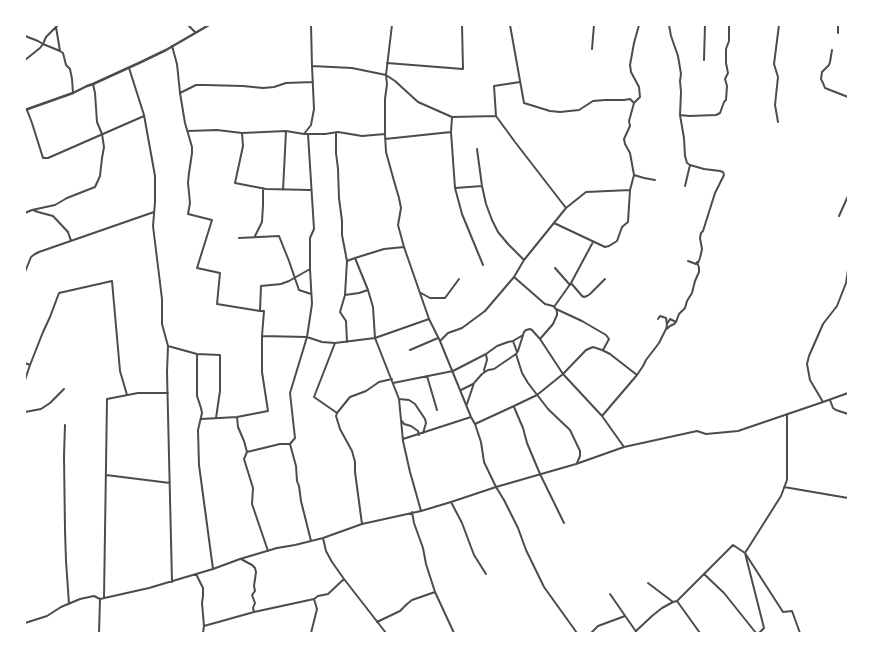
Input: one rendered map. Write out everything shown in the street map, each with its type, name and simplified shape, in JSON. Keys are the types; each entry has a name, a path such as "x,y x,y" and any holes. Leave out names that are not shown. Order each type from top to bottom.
{"street":[{"path":"188,25 195,32"},
{"path":"144,116 48,158 43,158 32,123 26,110 73,93 129,68 166,50 209,25"},
{"path":"304,134 311,125 314,109 311,25"},
{"path":"392,25 386,75 385,139 388,159 401,208 398,225 404,247 429,319 440,339 475,424 481,442 484,462 518,528 529,556 544,587 577,633"},
{"path":"387,63 464,69 462,25"},
{"path":"510,25 524,103 550,111 560,112 579,110 593,102 605,100 630,99 634,103"},
{"path":"592,49 594,25"},
{"path":"554,223 605,247 617,241 622,227 628,222 630,190 634,174 630,153 624,139 630,126 629,121 634,103 640,97 639,87 631,72 630,65 639,25"},
{"path":"666,329 676,322 679,314 685,308 687,301 692,294 699,272 698,263 702,249 700,238 701,234 715,193 724,175 723,172 720,171 704,169 687,163 680,115 681,74 678,56 669,25"},
{"path":"704,25 704,60"},
{"path":"680,115 689,116 720,114 726,100 727,86 725,79 728,73 726,49 729,41 729,25"},
{"path":"778,122 775,105 778,77 774,64 779,25"},
{"path":"838,25 838,33"},
{"path":"25,60 43,44 46,37 57,26"},
{"path":"57,26 60,51"},
{"path":"25,36 64,53 66,64 70,69 73,93"},
{"path":"172,46 177,64 185,122 192,147 188,183 190,203 188,214 212,220 197,268 220,273 217,304 264,311 262,372 268,411 236,418 201,419"},
{"path":"832,50 829,65 822,72 822,83 825,88 848,97"},
{"path":"312,66 352,68 386,75 395,81 418,102 452,117 496,116"},
{"path":"129,68 144,116 155,176 153,226 162,299 162,324 168,346 172,582"},
{"path":"180,93 196,85 204,84 263,88 274,87 286,83 313,82"},
{"path":"520,82 494,86 496,116 566,208"},
{"path":"25,213 54,205 96,186 100,176 104,147 102,134 97,122 93,84"},
{"path":"452,117 451,132 455,188 462,214 482,265"},
{"path":"188,132 217,130 242,133 286,131 304,134 336,133 362,136 385,134"},
{"path":"283,190 286,131"},
{"path":"385,139 451,132"},
{"path":"242,133 243,146 235,183 266,189 311,190"},
{"path":"336,133 342,235 347,261 345,294 340,312 346,321 347,342"},
{"path":"290,444 295,438 290,393 307,337 312,304 310,238 314,229 308,134"},
{"path":"478,149 482,186 486,204 492,220 498,232 524,260"},
{"path":"685,186 690,165"},
{"path":"634,174 655,180"},
{"path":"455,188 482,186"},
{"path":"255,236 262,222 263,188"},
{"path":"410,350 440,339 448,333 462,328 485,311 514,277 524,260 566,208 586,192 630,190"},
{"path":"839,216 848,196"},
{"path":"32,210 53,216 68,232 71,241"},
{"path":"25,272 31,258 35,254 154,212"},
{"path":"239,238 279,236 299,290 311,294"},
{"path":"555,308 571,284 593,242"},
{"path":"347,261 384,249 404,247"},
{"path":"355,258 374,307 375,338 399,399 403,439 410,472 421,511"},
{"path":"688,261 696,264 698,263"},
{"path":"555,268 584,297 590,294 605,279"},
{"path":"260,311 261,286 281,284 310,269"},
{"path":"823,402 810,380 808,356 823,324 837,306 846,283 848,270"},
{"path":"514,277 546,304 582,321 606,335 609,339 603,350"},
{"path":"421,293 430,298 444,298 459,279"},
{"path":"25,380 59,292 112,281 120,371 127,395"},
{"path":"345,294 359,293 368,290"},
{"path":"540,339 555,320 557,312 555,308"},
{"path":"602,416 636,375 659,343 667,324 666,318 660,316 658,319"},
{"path":"262,336 307,337 322,342 347,342 375,338 429,319"},
{"path":"667,324 670,320 676,322"},
{"path":"461,390 474,383 488,370 494,369 517,353 526,330 532,330 540,339 563,374 602,416 624,447"},
{"path":"393,383 452,371 486,354 497,346 508,342 513,342 523,335"},
{"path":"513,342 522,373 528,383 548,409 570,430 580,451 580,456 576,464"},
{"path":"335,343 314,397 337,413"},
{"path":"168,346 196,354 220,355 220,392 216,418"},
{"path":"475,424 537,395 563,374 589,348 593,347 610,354 636,375"},
{"path":"196,354 197,396 201,408 201,419 198,430 199,465 213,569"},
{"path":"485,372 484,370 487,360 486,354"},
{"path":"25,363 30,365"},
{"path":"427,376 436,410"},
{"path":"362,524 355,462 352,451 340,429 336,416 350,397 366,391 379,382 392,378"},
{"path":"467,405 474,383"},
{"path":"25,412 41,409 50,403 64,389"},
{"path":"104,598 107,399 138,393 168,393"},
{"path":"25,617 25,623 47,616 80,599 94,596 100,599 172,582 277,548 323,538 362,524 421,511 496,487 576,464 624,447 697,431 706,434 738,431 848,393"},
{"path":"399,399 409,400 415,404 425,419 426,423 423,433"},
{"path":"830,400 833,408 848,414"},
{"path":"514,406 540,474 564,523"},
{"path":"765,633 745,553 781,496 787,480 788,414"},
{"path":"403,439 471,417"},
{"path":"236,418 247,452 244,459 252,488 252,504 268,551"},
{"path":"402,420 404,424 411,426 418,431 419,435"},
{"path":"65,424 64,456 66,553 69,604"},
{"path":"247,452 280,444 290,444"},
{"path":"290,444 296,466 301,501 311,541"},
{"path":"106,475 170,483"},
{"path":"784,487 848,498"},
{"path":"451,502 462,523 474,555 486,574"},
{"path":"412,512 435,592 454,633"},
{"path":"323,538 326,551 332,562 386,633"},
{"path":"610,594 637,632 662,608 677,601 732,546 745,553 783,612 792,611 800,633"},
{"path":"240,559 252,565 256,572 254,586 255,591 252,596 255,603 253,608 254,612"},
{"path":"196,574 203,588 204,596 202,603 204,626 203,633"},
{"path":"704,574 724,593 757,633 764,628"},
{"path":"204,626 254,612 314,600 318,596 328,594 344,579"},
{"path":"648,582 673,602"},
{"path":"377,622 400,611 412,600 435,592"},
{"path":"99,633 100,599"},
{"path":"311,633 317,609 314,600"},
{"path":"677,601 700,633"},
{"path":"591,633 598,626 625,616"}]}
